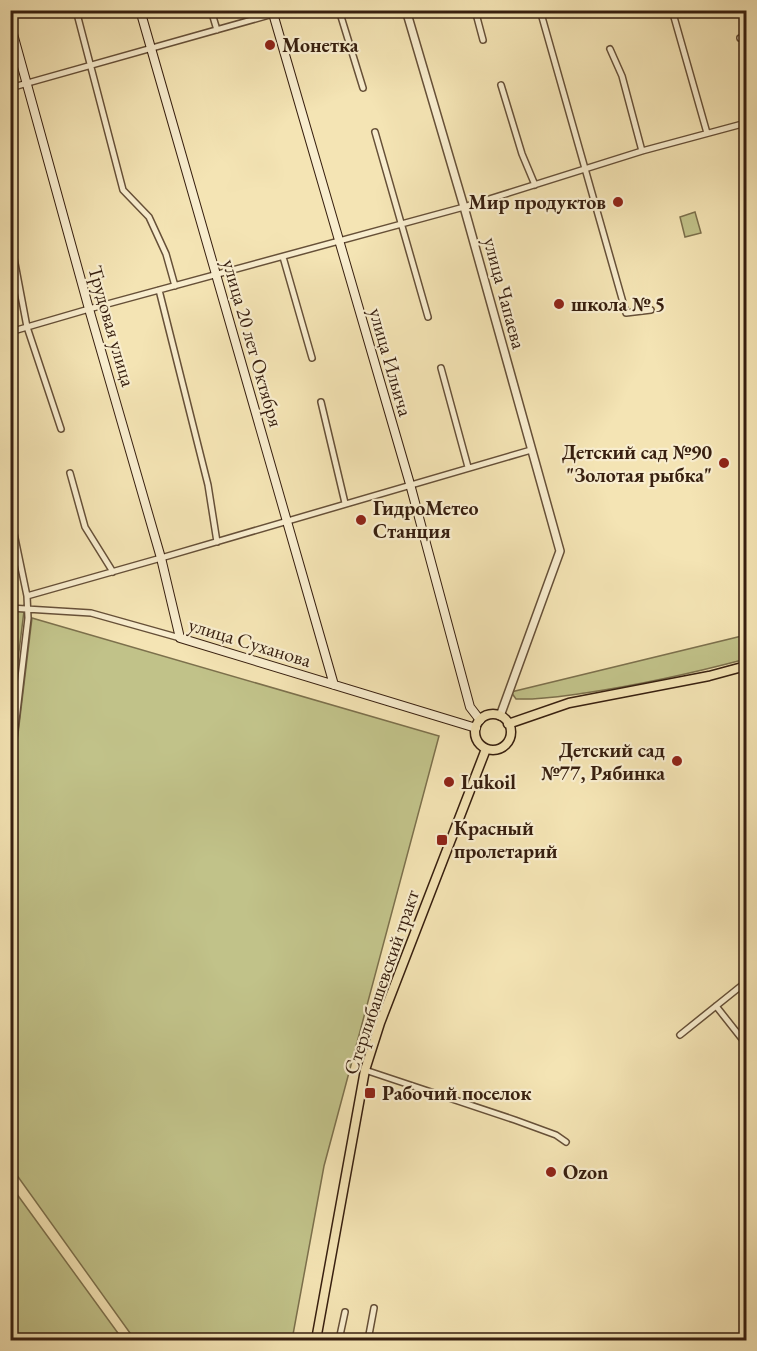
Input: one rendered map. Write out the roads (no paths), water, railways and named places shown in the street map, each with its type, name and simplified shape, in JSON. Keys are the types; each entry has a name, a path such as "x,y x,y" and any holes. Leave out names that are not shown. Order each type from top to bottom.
{"main road":[{"name":"улица 20 лет Октября","path":"140,10 334,685"},
{"name":"улица Ильича","path":"272,13 410,484 470,707 478,724"},
{"name":"Трудовая улица","path":"10,23 161,558 180,638"},
{"name":"улица Суханова","path":"180,638 334,685 478,724"},
{"path":"508,724 569,702 709,676 747,666"},
{"path":"488,715 500,716 508,724 510,735 505,746 494,750 486,749 476,738 478,724 488,715"},
{"name":"Стерлибашевский тракт","path":"316,1341 365,1070 388,1002 486,749"}],"street":[{"path":"76,10 123,190 149,217 166,254 175,286"},
{"path":"211,10 217,30"},
{"path":"10,88 287,10"},
{"path":"339,10 363,88"},
{"name":"улица Чапаева","path":"406,10 464,207 560,551 500,716"},
{"path":"475,10 483,40"},
{"path":"540,10 626,314 651,309"},
{"path":"672,10 707,133"},
{"path":"610,49 622,76 642,151"},
{"path":"501,85 522,154 535,185"},
{"path":"10,332 464,207 642,151 747,123"},
{"path":"375,132 428,317"},
{"path":"11,237 27,327 60,429"},
{"path":"283,257 312,358"},
{"path":"159,290 208,485 217,542"},
{"path":"441,369 468,467"},
{"path":"321,402 345,503"},
{"path":"27,596 531,450"},
{"path":"70,473 85,527 112,572"},
{"path":"10,514 27,596 28,618 10,771"},
{"name":"улица Суханова","path":"10,608 91,614 180,638"},
{"path":"680,1035 747,982"},
{"path":"716,1006 747,1044"},
{"path":"365,1070 515,1120 556,1135 566,1142"},
{"path":"368,1341 374,1308"},
{"path":"339,1341 345,1312"}],"place":[{"name":"Монетка","path":"270,45"},
{"name":"Мир продуктов","path":"618,202"},
{"name":"школа № 5","path":"559,304"},
{"name":"Детский сад №90 \"Золотая рыбка\"","path":"724,463"},
{"name":"ГидроМетео Станция","path":"361,520"},
{"name":"Детский сад №77, Рябинка","path":"677,761"},
{"name":"Lukoil","path":"449,782"},
{"name":"Красный пролетарий","path":"442,840"},
{"name":"Рабочий поселок","path":"370,1093"},
{"name":"Ozon","path":"551,1172"}]}
